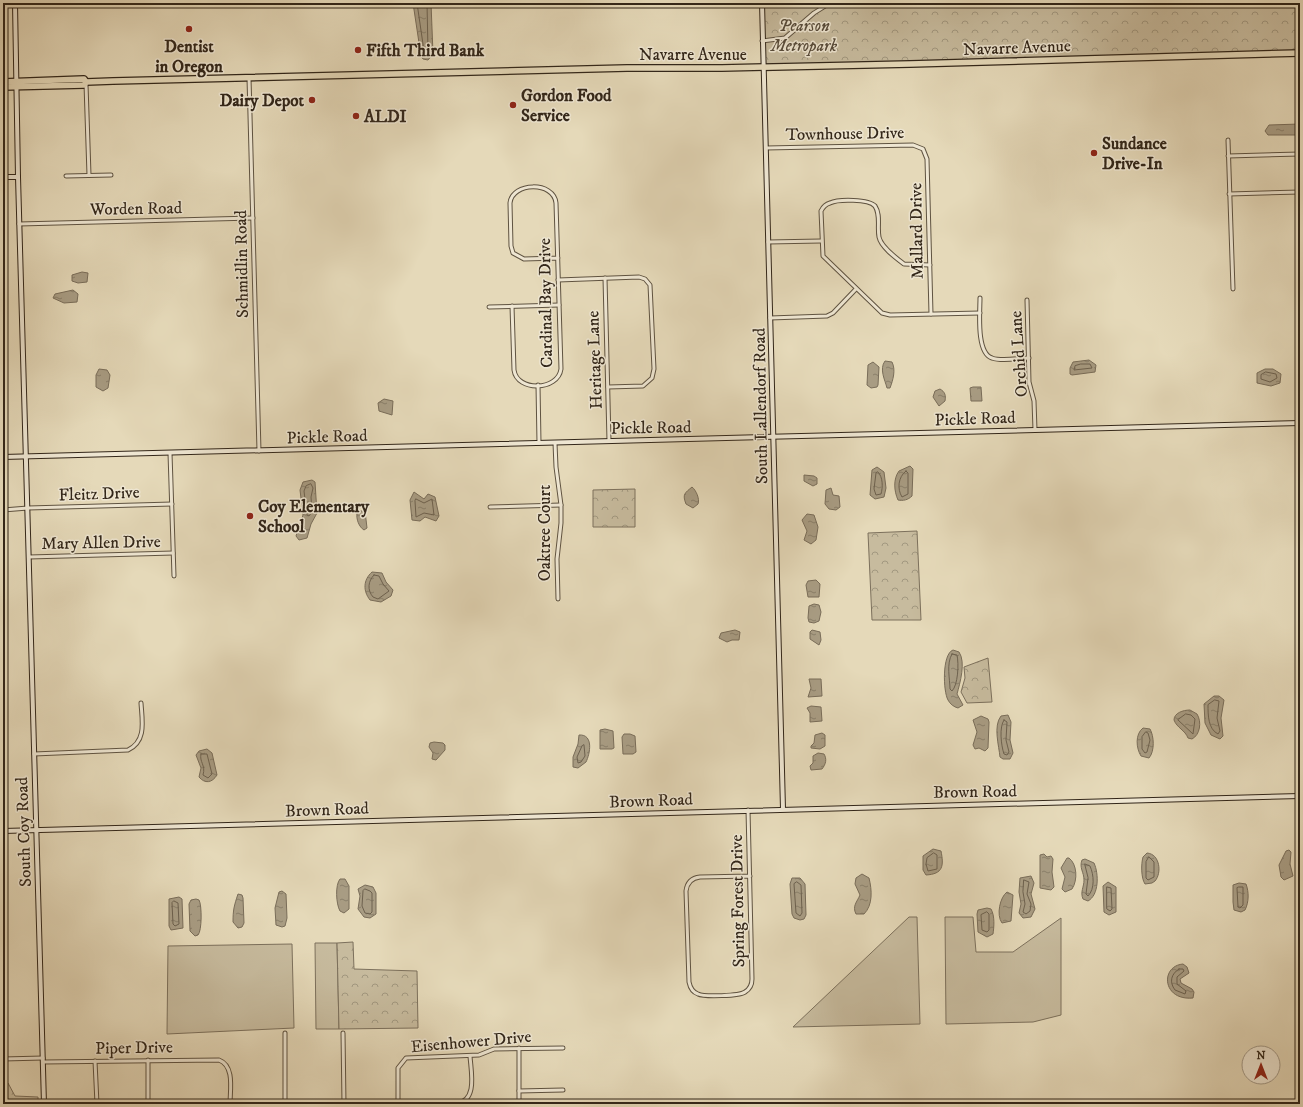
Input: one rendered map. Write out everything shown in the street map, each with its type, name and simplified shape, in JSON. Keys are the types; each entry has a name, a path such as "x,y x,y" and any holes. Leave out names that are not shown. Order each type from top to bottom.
{"highway":[{"name":"Navarre Avenue","path":"3,87 15,84 84,79 86,82 1300,53"},
{"path":"66,85 79,80"},
{"name":"Navarre Avenue","path":"3,82 15,84 66,85 84,85 86,82"}],"street":[{"name":"South Coy Road","path":"14,3 15,84 44,1104"},
{"path":"746,3 751,3"},
{"name":"South Lallendorf Road","path":"762,3 783,809"},
{"path":"762,41 785,38 814,13 830,3"},
{"name":"Schmidlin Road","path":"249,78 259,451"},
{"path":"86,82 89,175"},
{"path":"1228,140 1233,289"},
{"name":"Townhouse Drive","path":"766,148 913,145 923,149"},
{"name":"Mallard Drive","path":"923,149 927,159 931,314"},
{"path":"1228,156 1300,154"},
{"path":"66,176 111,175"},
{"path":"3,177 18,177"},
{"name":"Cardinal Bay Drive","path":"539,443 538,384 551,383 560,375 558,258 555,198 552,192 546,189 532,188 519,190 511,198 511,249 515,255 523,259 558,258"},
{"path":"1230,194 1300,192"},
{"path":"930,265 904,264 883,245 879,236 877,211 873,205 866,201 832,202 825,206 820,214 822,253 824,258 885,314 980,313"},
{"name":"Worden Road","path":"19,224 253,218"},
{"path":"768,242 821,241"},
{"path":"558,280 639,277 646,280 650,284 652,292 653,377 643,386 608,387"},
{"name":"Heritage Lane","path":"605,278 609,441"},
{"path":"770,318 827,316 834,312 856,289"},
{"path":"980,298 981,345 985,353 994,359 1029,358"},
{"name":"Orchid Lane","path":"1027,300 1029,382 1034,404 1035,430"},
{"path":"489,307 559,305"},
{"path":"512,306 515,375 519,381 524,384 538,384"},
{"name":"Pickle Road","path":"3,457 1300,423"},
{"name":"Oaktree Court","path":"555,443 556,467 561,505 561,527 556,558 558,600"},
{"path":"170,453 174,576"},
{"name":"Fleitz Drive","path":"3,510 172,504"},
{"path":"490,507 561,505"},
{"name":"Mary Allen Drive","path":"29,557 173,553"},
{"path":"34,754 122,751 131,748 138,742 141,736 141,703"},
{"name":"Brown Road","path":"3,830 1300,796"},
{"name":"Spring Forest Drive","path":"748,810 750,876 752,979 748,990 740,994 703,995 692,990 689,980 686,891 688,884 696,877 750,876"},
{"path":"285,1033 285,1104"},
{"path":"344,1033 344,1104"},
{"path":"518,1048 519,1104"},
{"name":"Eisenhower Drive","path":"398,1104 398,1070 399,1065 404,1059 413,1057 470,1056 482,1054 494,1049 563,1048"},
{"path":"456,1104 466,1100 471,1093 470,1056"},
{"name":"Piper Drive","path":"3,1059 95,1061 214,1059 224,1062 230,1072 230,1104"},
{"path":"148,1060 148,1104"},
{"path":"95,1061 97,1104"},
{"path":"519,1091 563,1090"},
{"path":"198,1104 230,1104"}],"green space":[{"name":"Pearson Metropark","path":"762,3 1300,3 1300,53 763,67"},
{"path":"635,489 635,527 593,527 593,490"},
{"path":"917,531 921,620 872,620 868,533"},
{"path":"988,658 992,702 967,703 961,692 965,678 964,667"},
{"path":"909,917 917,917 920,1024 793,1027"},
{"path":"945,917 973,917 976,952 1013,952 1061,918 1061,1015 1033,1022 946,1024"},
{"path":"353,942 354,969 417,971 418,1028 339,1029 337,943"},
{"path":"315,943 337,943 339,1029 316,1029"},
{"path":"292,944 294,1028 167,1034 168,946"},
{"path":"8,1083 15,1096 38,1097 38,1104 3,1104 3,1084"}],"water":[{"path":"413,3 431,3 433,54 428,60 423,59 421,56"},
{"path":"1300,124 1300,135 1268,135 1265,131 1269,125"},
{"path":"82,272 88,273 87,282 78,283 72,281 72,275"},
{"path":"73,290 78,294 77,302 64,303 53,298 55,294"},
{"path":"1089,360 1096,365 1095,372 1070,374 1070,368 1073,362"},
{"path":"885,361 892,362 894,368 890,388 887,388 883,374 882,367"},
{"path":"873,362 879,367 878,385 877,387 871,388 867,385 868,365"},
{"path":"99,369 107,370 110,375 108,388 103,391 96,387 96,375"},
{"path":"1265,369 1273,369 1281,374 1280,383 1271,386 1257,383 1257,373"},
{"path":"981,387 982,401 971,401 970,388"},
{"path":"940,389 945,395 945,401 939,406 933,397 935,391"},
{"path":"384,399 393,401 392,415 379,411 378,403"},
{"path":"910,466 913,469 912,496 905,500 898,500 895,489 897,474 899,471"},
{"path":"877,467 884,472 886,488 884,497 875,499 870,495 872,470"},
{"path":"804,475 814,476 817,478 817,484 813,486 804,481"},
{"path":"312,480 315,482 317,513 311,524 307,538 299,540 296,536 303,515 300,490 303,482"},
{"path":"692,487 698,497 698,504 693,508 686,504 684,498 686,492"},
{"path":"831,488 833,495 839,496 840,507 836,510 829,509 825,504 826,490"},
{"path":"414,492 424,499 428,494 435,497 439,516 436,521 425,517 420,521 412,520 410,500"},
{"path":"360,511 365,511 367,528 364,530 359,525 357,520 357,513"},
{"path":"807,514 814,515 818,527 816,540 811,544 804,540 807,531 802,520"},
{"path":"372,572 382,573 386,582 393,590 391,596 381,602 370,600 366,593 365,586 367,578"},
{"path":"816,580 820,584 819,597 808,597 806,585 808,581"},
{"path":"814,604 819,605 821,612 819,621 814,623 809,622 808,618 809,606"},
{"path":"735,630 740,632 739,640 727,642 719,638 721,633"},
{"path":"812,630 820,632 821,640 819,645 810,639 810,632"},
{"path":"953,650 959,652 962,661 962,673 957,694 963,705 958,708 952,705 949,701 946,695 944,681 947,658 949,653"},
{"path":"809,679 821,679 822,696 808,697 811,688"},
{"path":"1214,696 1219,696 1224,700 1221,718 1223,736 1220,739 1211,735 1205,723 1204,704"},
{"path":"811,706 821,707 822,721 810,722 810,713 807,708"},
{"path":"1190,710 1197,714 1200,724 1197,735 1192,739 1188,738 1174,720 1179,712"},
{"path":"1008,715 1011,722 1010,740 1013,753 1010,759 1003,759 1000,757 997,725 1001,716"},
{"path":"981,716 988,719 989,722 988,748 985,751 979,748 975,749 973,745 977,732 973,720"},
{"path":"1143,728 1150,729 1152,736 1153,748 1149,758 1141,756 1138,749 1137,741 1140,731"},
{"path":"605,729 613,731 614,748 612,749 600,749 600,730"},
{"path":"822,733 825,735 825,746 820,749 811,748 814,743 815,735"},
{"path":"624,734 635,736 636,752 633,754 623,754 622,737"},
{"path":"579,735 587,738 590,745 586,762 578,768 573,767 573,757 578,744"},
{"path":"430,743 443,743 445,745 445,750 436,760 432,759 433,753 429,747"},
{"path":"207,749 212,753 217,775 213,780 206,782 199,777 201,768 196,755 199,751"},
{"path":"818,753 824,754 826,762 822,769 811,770 810,766 813,763 813,756"},
{"path":"933,849 941,851 942,865 936,873 926,875 923,870 923,856"},
{"path":"1289,850 1291,852 1290,864 1293,876 1284,880 1281,877 1279,865 1286,851"},
{"path":"1147,853 1151,854 1157,860 1159,873 1155,881 1145,884 1142,875 1142,863 1143,857"},
{"path":"1044,854 1047,857 1051,856 1053,859 1052,872 1054,887 1051,890 1040,888 1040,855"},
{"path":"1067,858 1069,858 1074,864 1076,877 1072,889 1065,892 1062,889 1065,877 1061,868"},
{"path":"1085,859 1094,863 1097,873 1096,889 1092,898 1088,901 1083,899 1082,894 1084,880 1081,863 1082,860"},
{"path":"862,874 869,878 871,887 870,902 864,914 856,914 855,906 860,895 855,884 856,878"},
{"path":"1031,876 1034,883 1031,894 1035,909 1031,917 1023,918 1019,913 1021,904 1019,892 1020,878"},
{"path":"792,878 800,878 805,884 806,915 804,919 800,920 794,918 792,914 790,884"},
{"path":"340,879 345,879 349,886 349,909 344,913 340,911 337,899 337,886"},
{"path":"1108,882 1116,887 1116,912 1109,915 1104,912 1103,886"},
{"path":"1239,883 1246,884 1248,890 1246,907 1245,910 1241,912 1234,910 1233,902 1233,885"},
{"path":"365,885 373,887 376,893 376,914 370,918 364,917 358,909 360,896 358,889"},
{"path":"282,891 286,894 287,918 285,926 282,927 276,925 275,908 279,892"},
{"path":"1007,892 1013,895 1011,921 1002,923 1000,920 999,911 1002,898"},
{"path":"238,894 242,895 243,898 244,923 242,927 238,928 233,922 233,914"},
{"path":"179,897 182,899 183,928 171,930 169,926 169,899"},
{"path":"191,900 199,900 200,903 201,918 199,933 195,936 190,931 189,904"},
{"path":"987,908 991,909 994,922 993,934 987,937 978,932 977,914 978,910"},
{"path":"1183,964 1187,967 1189,973 1180,979 1181,983 1192,989 1194,992 1193,998 1175,994 1170,989 1168,983 1170,971 1176,966"}],"place":[{"name":"Dentist in Oregon","path":"189,29"},
{"name":"Fifth Third Bank","path":"358,50"},
{"name":"Dairy Depot","path":"312,100"},
{"name":"Gordon Food Service","path":"513,105"},
{"name":"ALDI","path":"356,116"},
{"name":"Sundance Drive-In","path":"1094,153"},
{"name":"Coy Elementary School","path":"250,516"}]}
